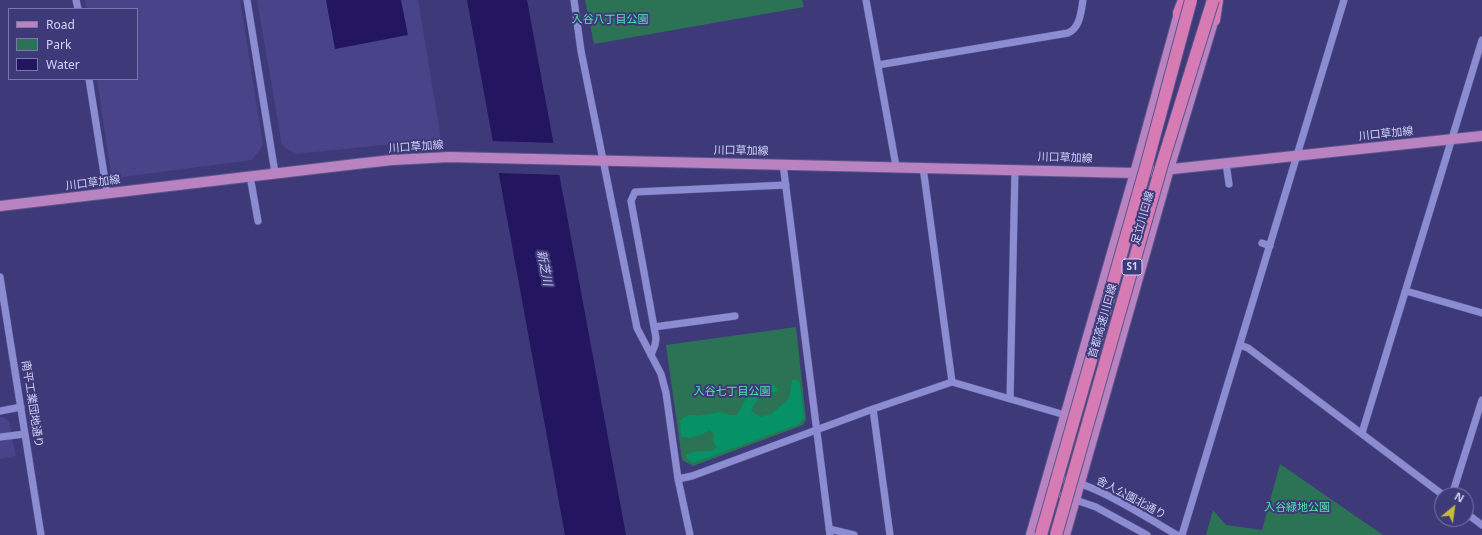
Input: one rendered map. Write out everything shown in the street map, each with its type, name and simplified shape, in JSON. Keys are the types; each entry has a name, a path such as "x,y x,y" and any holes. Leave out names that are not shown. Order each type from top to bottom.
{"highway":[{"path":"1179,13 1183,0"},
{"name":"首都高速川口線","path":"1041,535 1146,167 1191,0"},
{"name":"首都高速川口線","path":"1056,535 1162,164 1213,0"},
{"path":"1214,20 1219,0"}],"main road":[{"name":"足立川口線","path":"1031,535 1135,173 1179,13"},
{"name":"足立川口線","path":"1065,535 1169,169 1214,20"},
{"name":"川口草加線","path":"0,206 392,160 449,157 896,166 1135,173 1482,136"}],"street":[{"path":"247,0 275,173"},
{"path":"574,0 581,51 637,328 661,374 666,393 678,479 690,535"},
{"path":"866,0 896,166"},
{"path":"878,65 1068,33 1074,31 1077,26 1083,0"},
{"path":"1182,535 1344,0"},
{"path":"1362,433 1482,40"},
{"path":"89,80 107,193"},
{"path":"1226,163 1229,184"},
{"path":"783,164 830,532 854,535"},
{"path":"923,167 952,382"},
{"path":"1010,399 1015,169"},
{"path":"250,176 258,221"},
{"path":"651,355 655,346 654,327 631,201 635,192 786,185"},
{"path":"1262,243 1270,246"},
{"name":"南平工業団地通り","path":"0,277 41,535"},
{"path":"1406,291 1482,313"},
{"path":"654,327 735,316"},
{"path":"1240,345 1248,348 1434,488"},
{"path":"678,479 692,476 873,409 952,382 1065,415"},
{"path":"1455,487 1482,400"},
{"path":"0,411 21,407"},
{"path":"873,409 890,535"},
{"path":"0,437 25,434"},
{"name":"舎人公園北通り","path":"1046,483 1062,478 1101,492 1177,535"},
{"path":"1046,483 1058,494 1096,507 1147,535"}],"shaded area":[{"path":"85,0 240,0 263,145 252,160 115,178 111,173 97,80 138,80 138,8 87,8"},
{"path":"257,0 418,0 441,139 295,154 282,145"},
{"path":"0,417 3,417 9,421 16,456 0,459"}],"green space":[{"name":"入谷八丁目公園","path":"585,0 802,0 804,7 594,44"},
{"name":"入谷七丁目公園","path":"796,327 806,419 803,425 693,466 682,460 666,345"},
{"path":"794,379 800,383 804,418 799,424 694,463 687,459 686,455 696,451 710,451 717,448 713,440 714,434 710,430 692,437 681,436 680,421 683,418 688,415 704,415 718,412 736,415 753,389 761,384 774,385 778,390 760,397 756,401 751,411 760,417 771,414 789,399 792,381"},
{"name":"入谷緑地公園","path":"1280,464 1383,535 1206,535 1213,510 1226,525 1262,530"}],"water":[{"path":"326,0 401,0 408,35 335,49"},
{"name":"新芝川","path":"467,0 527,0 626,535 565,535"}],"pier":[{"path":"491,141 555,143 561,175 497,173"}]}
